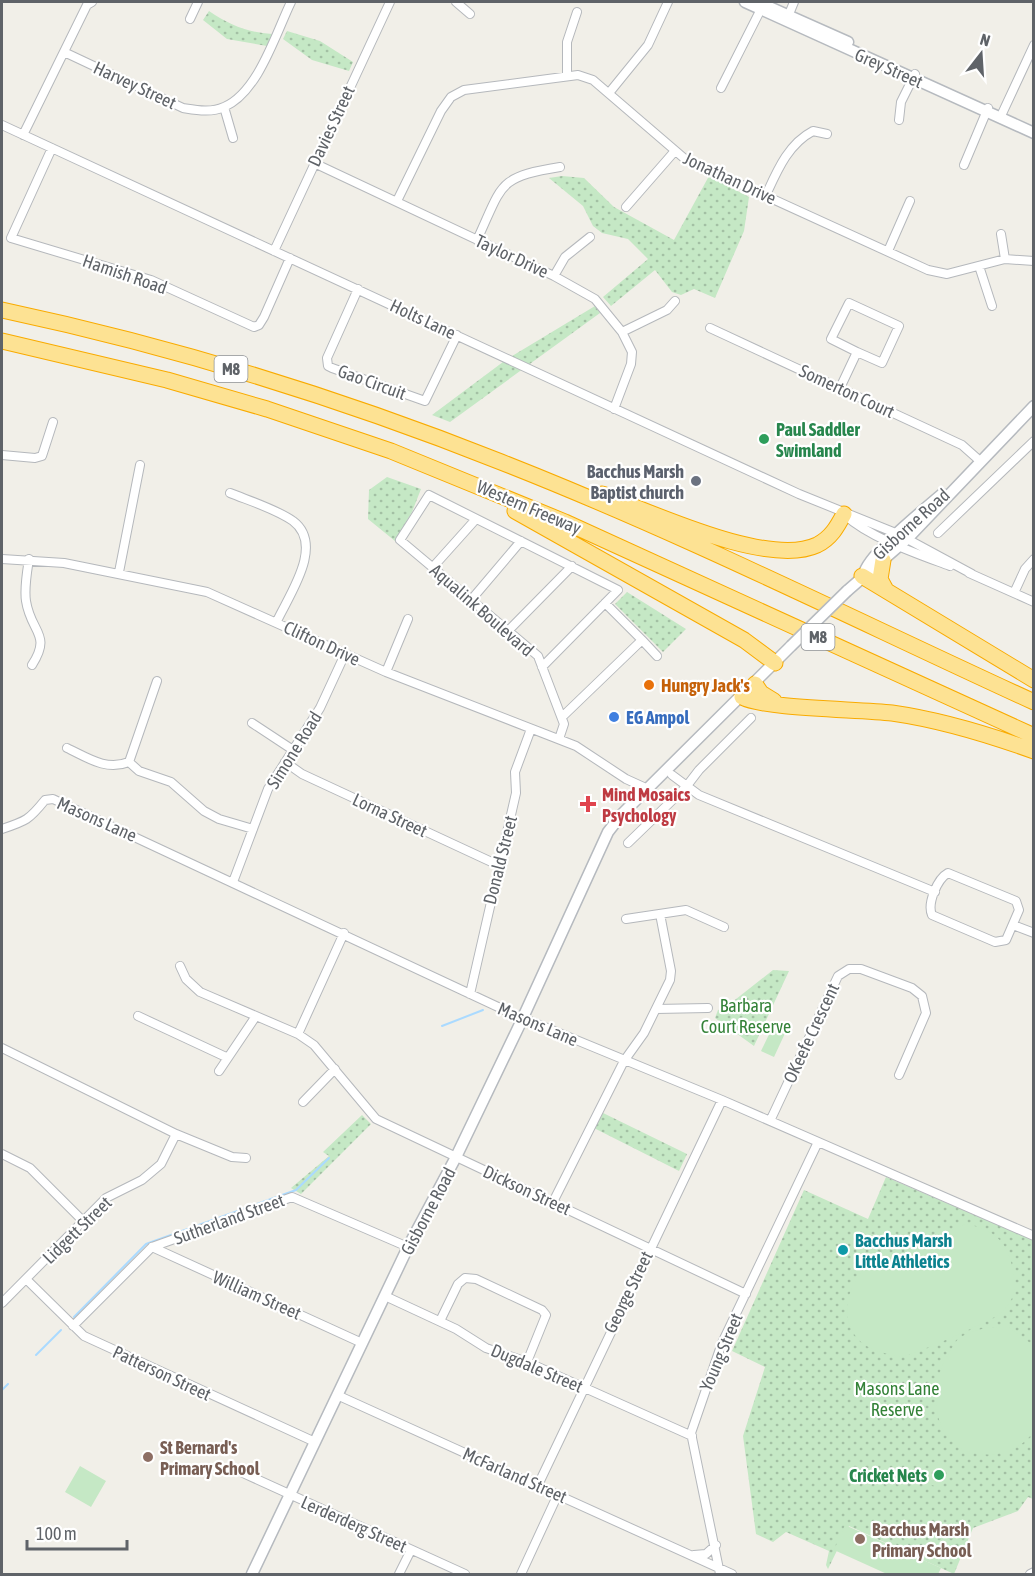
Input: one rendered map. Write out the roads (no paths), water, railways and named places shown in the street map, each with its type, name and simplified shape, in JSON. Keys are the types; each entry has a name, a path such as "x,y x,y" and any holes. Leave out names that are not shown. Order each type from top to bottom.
{"highway":[{"name":"Western Freeway","path":"2,310 122,339 229,369 456,444 611,508 1034,702"},
{"name":"Western Freeway","path":"2,341 167,380 267,409 391,451 565,522 1034,736"},
{"path":"456,444 504,458 705,532 756,548 789,550 810,548 827,539 844,514"},
{"path":"391,451 570,540 744,640 775,663"},
{"path":"884,560 880,579 886,590"},
{"path":"863,575 1034,680"},
{"path":"755,684 765,697 786,704"},
{"path":"742,697 751,701 866,710 936,721 1034,751"}],"main road":[{"name":"Grey Street","path":"745,2 760,5 788,17 1001,116 1034,129"},
{"name":"Grey Street","path":"1001,116 1034,134"},
{"name":"Gisborne Road","path":"863,575 865,567 899,540 1034,406"},
{"name":"Gisborne Road","path":"252,1575 408,1246 456,1157 600,846 647,795 705,740 724,715 791,646 863,575 870,573 884,560 899,540"}],"street":[{"path":"23,135 87,4 92,2"},
{"path":"190,19 198,2"},
{"path":"233,138 224,107 238,98 253,82 291,2"},
{"name":"Davies Street","path":"274,251 390,2"},
{"path":"456,2 470,14"},
{"path":"609,93 648,45 668,2"},
{"path":"788,17 795,2"},
{"path":"721,88 760,5"},
{"path":"567,75 567,42 577,12"},
{"path":"1001,116 1034,45"},
{"name":"Harvey Street","path":"64,52 183,108 203,111 224,107"},
{"name":"Jonathan Drive","path":"397,201 441,111 451,97 464,90 567,75 585,76 609,93 674,153 928,270 947,274 1005,259 1034,261"},
{"path":"899,120 901,102 914,76"},
{"path":"964,165 988,110"},
{"name":"Holts Lane","path":"2,125 614,410 844,514 857,517 899,540 1034,602"},
{"path":"766,195 782,160 805,135 813,131 827,134"},
{"name":"Hamish Road","path":"52,148 11,238 151,280 254,327 261,323 290,258"},
{"path":"626,207 674,153"},
{"name":"Taylor Drive","path":"314,163 554,276 595,299 622,332 632,352 631,364 614,410"},
{"path":"477,240 506,183 525,174 560,167"},
{"path":"888,252 910,201"},
{"path":"1001,234 1005,259"},
{"path":"554,276 565,257 590,237"},
{"path":"979,266 992,306"},
{"name":"Gao Circuit","path":"357,289 327,358 326,362 332,368 425,401 457,335"},
{"path":"622,332 667,310 675,302"},
{"path":"849,303 899,326 882,363 857,352 831,339 849,303"},
{"name":"Somerton Court","path":"710,328 962,445 980,461"},
{"path":"840,388 857,352"},
{"path":"2,455 35,458 42,456 53,422"},
{"path":"938,533 1034,441"},
{"path":"119,572 140,465"},
{"path":"230,493 292,520 302,530 307,542 307,555 277,621"},
{"name":"Aqualink Boulevard","path":"476,519 429,495 400,540 537,656 564,724 559,740"},
{"path":"433,567 476,519 618,590 542,667"},
{"path":"471,600 521,541"},
{"name":"Clifton Drive","path":"2,559 29,559 119,572 207,591 386,672 559,740 597,758 647,795"},
{"path":"29,559 25,598 30,617 42,641 42,650 32,665"},
{"path":"1014,593 1025,569 1034,559"},
{"path":"508,631 572,567"},
{"path":"605,603 657,656"},
{"path":"386,672 408,619"},
{"path":"562,717 642,640"},
{"name":"Simone Road","path":"233,882 268,789 321,708 345,654"},
{"path":"67,748 105,766 117,767 129,762 157,681"},
{"path":"628,843 686,787 699,770 751,718"},
{"path":"252,723 293,750"},
{"name":"Donald Street","path":"470,994 516,793 515,772 531,729"},
{"path":"129,762 139,771 171,782 204,811 219,819 253,829"},
{"name":"Lorna Street","path":"285,762 302,774 498,865"},
{"path":"670,773 699,795 935,892"},
{"name":"Masons Lane","path":"2,829 36,814 45,800 49,798 344,933 522,1018 722,1100 1034,1236"},
{"path":"946,874 964,879 1016,901 1019,908 1013,925 1006,940 995,942 932,915 930,906 941,878 946,874"},
{"path":"626,919 686,910 724,927"},
{"path":"553,1202 624,1061 644,1033 670,980 671,970 660,914"},
{"path":"1013,925 1034,933"},
{"path":"298,1034 344,933"},
{"name":"Dickson Street","path":"180,966 186,979 200,992 298,1034 314,1045 376,1119 746,1294"},
{"name":"OKeefe Crescent","path":"770,1121 838,976 849,969 861,969 912,988 922,996 926,1013 898,1076"},
{"path":"656,1009 708,1008"},
{"path":"138,1016 226,1057"},
{"path":"219,1071 226,1057 256,1016"},
{"path":"2,1048 176,1134 232,1157 246,1158"},
{"path":"303,1102 335,1069"},
{"name":"George Street","path":"538,1485 649,1248 722,1100"},
{"name":"Lidgett Street","path":"2,1303 5,1293 26,1279 106,1198 142,1180 161,1164 176,1134"},
{"name":"Young Street","path":"720,1572 692,1436 711,1373 818,1142"},
{"path":"2,1154 30,1168 82,1220"},
{"name":"Sutherland Street","path":"73,1326 152,1247 292,1197 408,1246"},
{"name":"William Street","path":"152,1247 362,1343"},
{"path":"440,1322 459,1284 465,1278 476,1280 542,1310 546,1315 527,1362"},
{"name":"Patterson Street","path":"26,1279 84,1336 315,1442"},
{"name":"Dugdale Street","path":"385,1296 440,1322 486,1348 527,1362 692,1436"},
{"name":"McFarland Street","path":"338,1395 693,1555 720,1572 732,1575"},
{"name":"Lerderderg Street","path":"243,1473 465,1575"},
{"path":"521,1575 558,1494"},
{"path":"693,1555 706,1554 716,1545"},
{"path":"399,1575 411,1550"}],"waterway":[{"path":"442,1026 483,1010"},
{"path":"74,1317 146,1244 296,1190 329,1158"},
{"path":"36,1355 61,1330"},
{"path":"2,1390 8,1384"}],"place":[{"name":"Paul Saddler Swimland","path":"764,439"},
{"name":"Bacchus Marsh Baptist church","path":"696,481"},
{"name":"Hungry Jack's","path":"649,685"},
{"name":"EG Ampol","path":"614,717"},
{"name":"Mind Mosaics Psychology","path":"588,804"},
{"name":"Bacchus Marsh Little Athletics","path":"843,1250"},
{"name":"St Bernard's Primary School","path":"148,1457"},
{"name":"Cricket Nets","path":"939,1475"},
{"name":"Bacchus Marsh Primary School","path":"860,1539"}],"park label":[{"name":"Barbara Court Reserve","path":"746,1015"},
{"name":"Masons Lane Reserve","path":"897,1398"}]}
